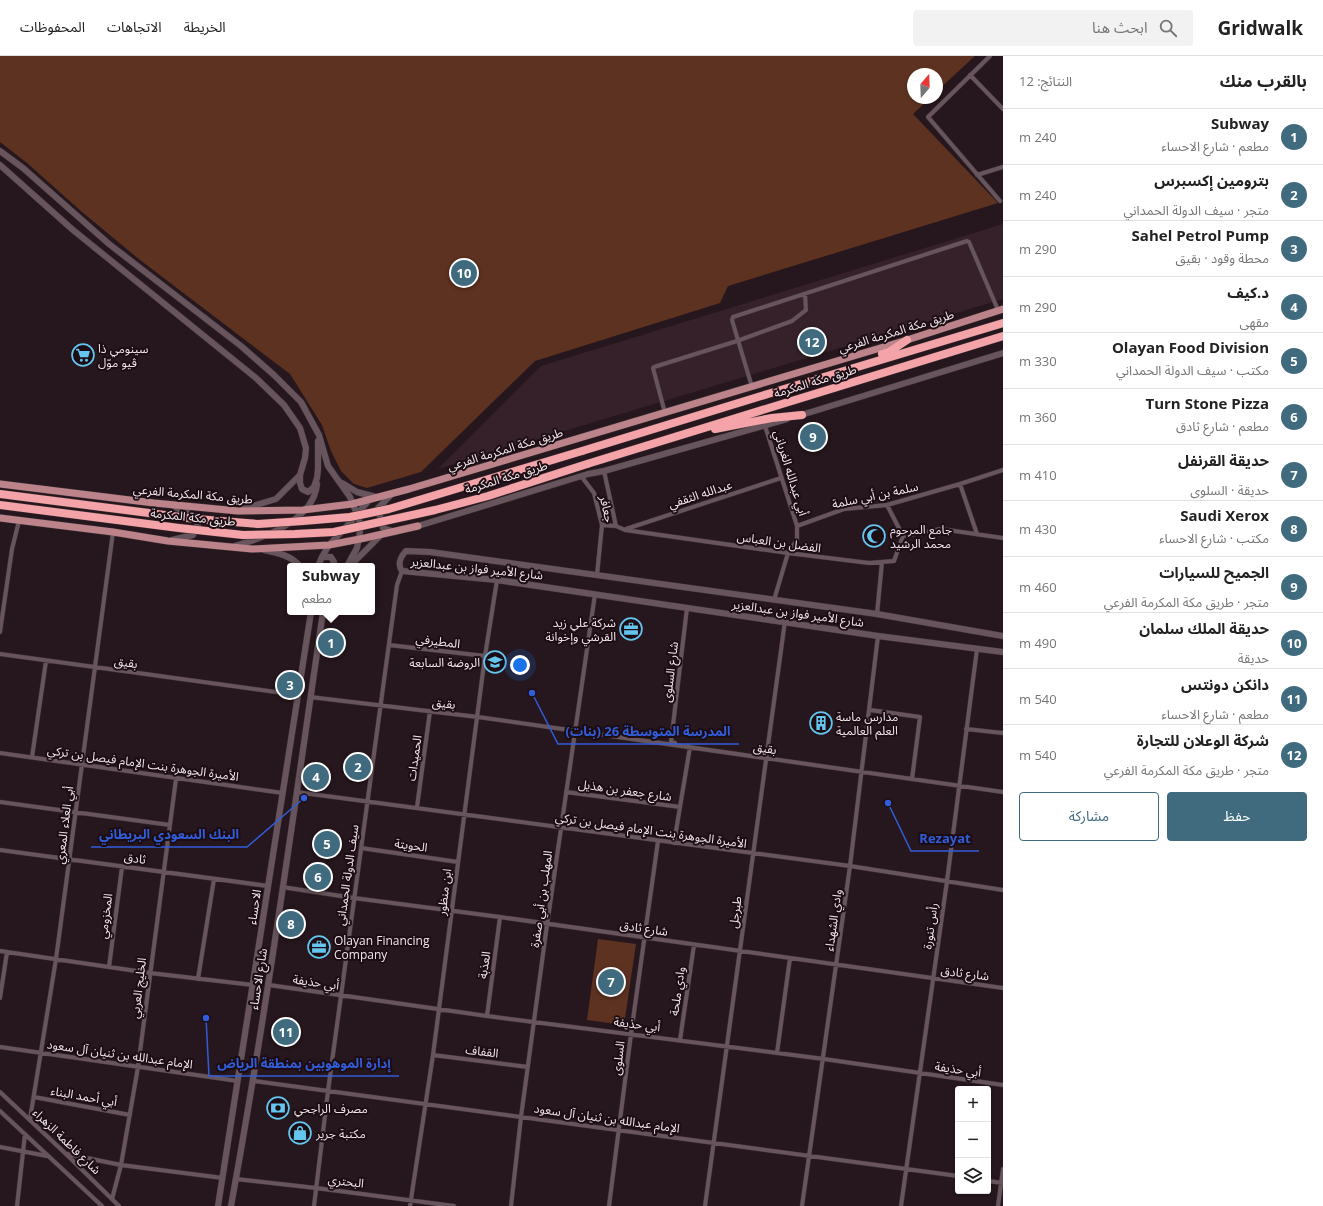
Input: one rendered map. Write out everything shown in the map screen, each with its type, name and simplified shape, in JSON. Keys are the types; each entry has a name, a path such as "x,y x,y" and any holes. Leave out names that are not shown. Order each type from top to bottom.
{"highway":[{"name":"طريق مكة المكرمة","path":"0,494 196,519 258,524 350,516 389,509 771,392 1003,323"},
{"name":"طريق مكة المكرمة","path":"0,505 243,535 334,532 435,510 488,496 586,464 1003,336"},
{"path":"771,392 889,352 907,340"},
{"path":"667,439 752,422 802,414"}],"main road":[{"path":"0,150 23,168 109,244 241,346 274,375 301,402 319,435 328,466 350,497 357,514 359,526 357,548 350,563"},
{"path":"0,166 73,230 256,378 284,405 300,428 306,448 300,475 302,489 308,492 314,487 317,478"},
{"path":"155,297 164,287"},
{"name":"طريق مكة المكرمة الفرعي","path":"0,484 171,505 238,511 303,510 353,504 752,387 1001,310"},
{"path":"252,549 329,545 382,535 418,526 581,476 604,471 765,426 1003,352"},
{"path":"233,547 256,540 277,531 289,523 310,503 316,490 317,478 318,442 316,429"},
{"path":"238,511 276,499 300,475"},
{"path":"319,563 329,545 373,498 341,483"},
{"path":"393,493 378,508 383,528 395,532"},
{"path":"168,541 193,535 198,525 194,516 171,505"},
{"path":"0,518 113,532 168,541 276,552 291,558 297,563"},
{"path":"351,563 382,535"},
{"name":"شارع الأمير فواز بن عبدالعزير","path":"1003,636 877,614 430,552 406,551 402,555 399,564 402,571 497,580 785,621 878,636 1003,652"},
{"path":"322,557 332,557 334,563"},
{"name":"الاحساء","path":"218,1206 311,615"},
{"name":"شارع الاحساء","path":"231,1206 254,1081 269,985 323,615"}],"street":[{"path":"990,56 928,117 1000,201"},
{"path":"970,74 1003,109"},
{"path":"977,175 1003,167"},
{"path":"752,387 737,341 732,320 733,317 967,241 969,242 1001,310"},
{"path":"665,412 653,368 654,367 737,341 792,321 806,310 805,294"},
{"name":"أبي عبدالله الغرياني","path":"765,426 797,526"},
{"name":"سلمة بن أبي سلمة","path":"797,526 844,509 887,505 1003,470"},
{"path":"604,471 616,526"},
{"name":"جعافر","path":"581,476 594,493 602,525 597,575"},
{"name":"عبدالله الثقفي","path":"625,530 781,478"},
{"path":"960,484 978,534"},
{"path":"887,505 903,536 941,529 1003,538"},
{"path":"0,632 12,549 19,521"},
{"name":"الفضل بن العباس","path":"602,525 616,526 625,530 788,554 870,563 894,561 903,536"},
{"path":"774,600 788,554 797,540 797,526"},
{"name":"أبي العلاء المعري","path":"30,1119 56,959 70,860 75,812 113,532"},
{"path":"877,614 882,562"},
{"name":"سيف الدولة الحمداني","path":"314,1206 328,1091 397,585 402,571"},
{"name":"ابن منظور","path":"410,1206 433,1055 485,656 497,580"},
{"path":"0,594 6,595"},
{"name":"المهلب بن أبي صفرة","path":"511,1206 534,1022 562,828 574,731 595,594"},
{"name":"شارع السلوى","path":"687,608 671,742 690,747"},
{"name":"طبرجل","path":"705,1206 785,621"},
{"name":"وادي الشهداء","path":"802,1206 808,1156 824,1059 837,965 870,710 878,636"},
{"name":"المطيرفي","path":"389,645 485,656"},
{"name":"رأس تنورة","path":"901,1206 947,881 977,649"},
{"name":"بقيق","path":"0,654 298,695"},
{"path":"32,757 46,661"},
{"name":"بقيق","path":"310,697 478,717 1003,792"},
{"path":"870,710 920,717 912,778"},
{"name":"الحميدات","path":"418,808 430,712"},
{"path":"966,729 1003,733"},
{"path":"674,843 690,747"},
{"name":"الأميرة الجوهرة بنت الإمام فيصل بن تركي","path":"0,753 283,793"},
{"name":"الخليج العربي","path":"112,1199 121,1165 138,1067 176,779"},
{"name":"الأميرة الجوهرة بنت الإمام فيصل بن تركي","path":"296,792 850,866 1003,890"},
{"name":"شارع جعفر بن هذيل","path":"566,792 680,807"},
{"path":"0,802 170,825"},
{"name":"السلوى","path":"609,1206 658,841"},
{"name":"الحويتة","path":"361,848 458,862"},
{"name":"ثادق","path":"0,850 268,886"},
{"name":"المخزومي","path":"109,967 122,867"},
{"path":"198,979 214,879"},
{"name":"شارع ثادق","path":"282,887 1003,988"},
{"name":"العذبة","path":"487,1016 500,917"},
{"name":"وادي ملحة","path":"680,1040 694,945"},
{"path":"0,951 150,973 253,985"},
{"path":"0,998 7,952"},
{"path":"777,1053 790,958"},
{"name":"أبي حذيفة","path":"269,985 487,1016 824,1059 1003,1085"},
{"name":"الإمام عبدالله بن ثنيان آل سعود","path":"0,1046 238,1081"},
{"name":"القفاف","path":"433,1055 528,1067"},
{"name":"الإمام عبدالله بن ثنيان آل سعود","path":"254,1081 955,1176"},
{"name":"شارع فاطمة الزهراء","path":"0,1092 30,1119 119,1206"},
{"name":"أبي أحمد البناء","path":"34,1097 130,1115"},
{"name":"شارع فاطمة الزهراء","path":"0,1111 102,1206"},
{"path":"17,1206 25,1134"},
{"path":"0,1147 48,1156"},
{"path":"66,1154 121,1165 223,1178"},
{"path":"998,1206 1003,1169"},
{"name":"البحتري","path":"236,1179 454,1206"},
{"path":"991,1181 1002,1182"}],"shaded area":[{"path":"0,56 975,56 943,85 943,68 907,68 907,104 924,104 913,114 998,203 728,286 720,303 535,361 421,472 367,488 354,484 341,471 331,451 322,425 290,374 140,260 82,212 27,163 0,142"},
{"path":"1003,224 1003,299 438,469 541,366"},
{"path":"598,939 636,944 624,1025 587,1020"}],"place":[{"name":"حديقة الملك سلمان","path":"464,273"},
{"name":"شركة الوعلان للتجارة","path":"812,342"},
{"name":"سينومي ذا ڤيو موّل","path":"83,355"},
{"name":"الجميح للسيارات","path":"813,437"},
{"name":"جامع المرحوم محمد الرشيد","path":"874,536"},
{"name":"شركة علي زيد القرشي وإخوانة","path":"631,629"},
{"name":"Subway","path":"331,643"},
{"name":"الروضة السابعة","path":"495,662"},
{"name":"Sahel Petrol Pump","path":"290,685"},
{"name":"المدرسة المتوسطة 26 (بنات)","path":"532,693"},
{"name":"مدارس ماسة العلم العالمية","path":"821,723"},
{"name":"بترومين إكسبرس","path":"358,767"},
{"name":"د.كيف","path":"316,777"},
{"name":"البنك السعودي البريطاني","path":"304,798"},
{"name":"Rezayat","path":"888,803"},
{"name":"Olayan Food Division","path":"327,844"},
{"name":"Turn Stone Pizza","path":"318,877"},
{"name":"Saudi Xerox","path":"291,924"},
{"name":"Olayan Financing Company","path":"319,947"},
{"name":"حديقة القرنفل","path":"611,982"},
{"name":"إدارة الموهوبين بمنطقة الرياض","path":"206,1018"},
{"name":"دانكن دونتس","path":"286,1032"},
{"name":"مصرف الراجحي","path":"278,1108"},
{"name":"مكتبة جرير","path":"300,1133"}]}
